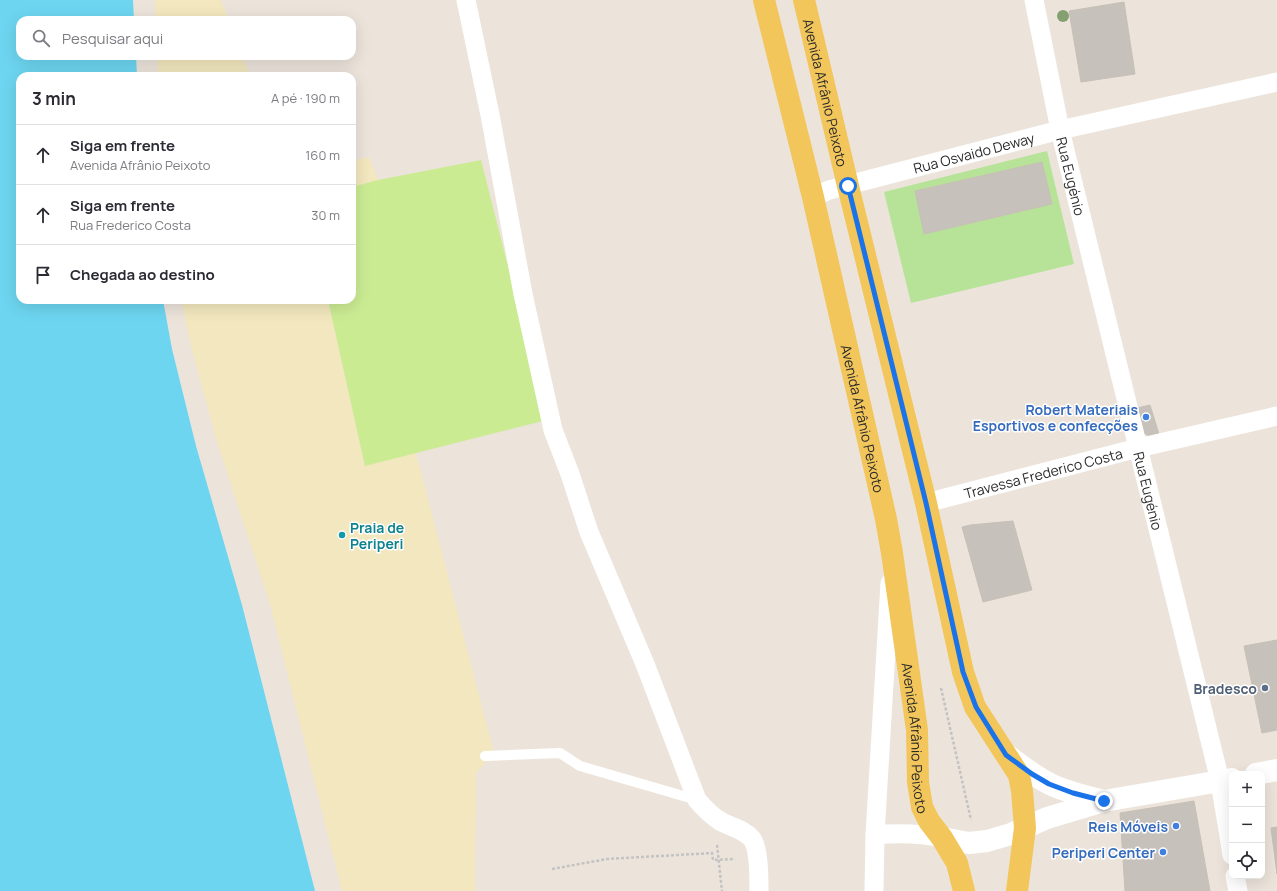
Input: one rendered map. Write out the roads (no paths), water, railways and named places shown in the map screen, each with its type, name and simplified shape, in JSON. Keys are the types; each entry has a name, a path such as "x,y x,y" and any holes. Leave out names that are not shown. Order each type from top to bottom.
{"main road":[{"name":"Avenida Afrânio Peixoto","path":"764,0 813,198 884,511 892,553 917,730 918,782 922,807 929,821 942,838 957,863 964,891"},
{"name":"Avenida Afrânio Peixoto","path":"804,0 926,503 963,672 976,707 1019,775 1025,828 1017,891"},
{"path":"1006,755 1032,774 1049,784 1073,793 1104,801"},
{"path":"1265,772 1277,770"},
{"path":"1025,828 1047,818 1104,801 1226,780"},
{"name":"Avenida Afrânio Peixoto","path":"942,838 976,843 1005,836 1025,828"}],"street":[{"path":"466,0 490,115 523,294 553,430 570,474 589,532 645,664 697,800 721,822 746,834 753,840 758,859 759,891"},
{"name":"Rua Eugénio","path":"1034,0 1060,130 1138,448 1226,780 1231,843"},
{"name":"Rua Osvaido Deway","path":"813,198 829,190 1060,130 1277,82"},
{"name":"Travessa Frederico Costa","path":"926,503 1138,448 1277,416"},
{"path":"874,891 875,835 892,553"},
{"name":"Avenida Afrânio Peixoto","path":"875,835 906,833 923,834 942,838"},
{"path":"1236,879 1238,891"}],"lane":[{"path":"485,756 560,753 580,766 697,800"}],"water":[{"path":"0,0 133,0 134,16 16,16 16,60 136,60 137,72 16,72 16,304 164,304 172,349 196,446 242,605 315,891 0,891"}],"place":[{"name":"Robert Materiais Esportivos e confecções","path":"1146,417"},
{"name":"Praia de Periperi","path":"342,535"},
{"name":"Bradesco","path":"1265,688"},
{"name":"Reis Móveis","path":"1176,826"},
{"name":"Periperi Center","path":"1163,852"}]}
